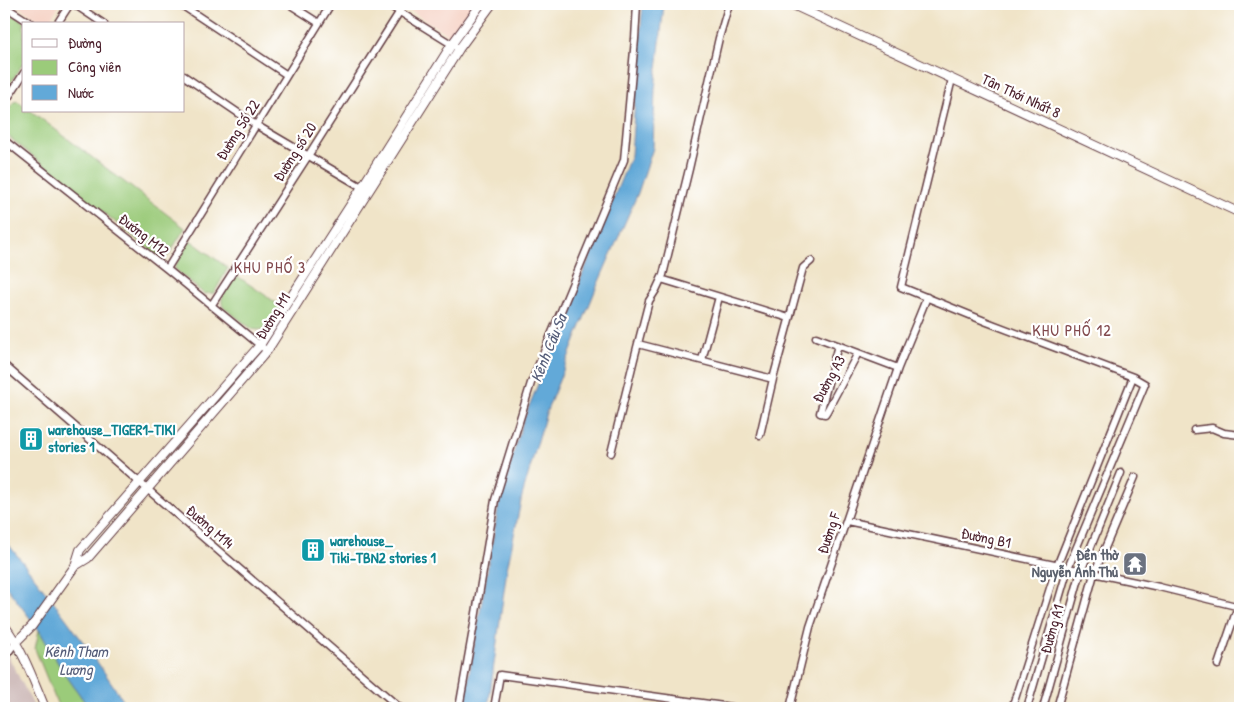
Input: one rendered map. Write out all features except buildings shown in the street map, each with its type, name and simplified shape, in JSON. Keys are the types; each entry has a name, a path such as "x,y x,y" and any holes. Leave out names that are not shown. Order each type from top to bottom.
{"street":[{"path":"58,22 72,4 101,22"},
{"path":"180,4 287,75"},
{"path":"289,4 319,24"},
{"name":"Đường Số 22","path":"167,269 331,4"},
{"path":"387,4 456,46"},
{"name":"Đường M1","path":"75,566 88,558 267,351 365,189 456,46 480,4"},
{"name":"Đường M1","path":"456,46 492,4"},
{"path":"459,708 495,500 531,383 624,160 637,4"},
{"path":"611,454 649,301 661,279 719,38 729,4"},
{"name":"Tân Thới Nhất 8","path":"791,4 1240,213"},
{"path":"4,6 29,22"},
{"name":"Đường số 20","path":"211,306 400,12"},
{"path":"4,104 22,76"},
{"path":"185,77 256,125 365,189"},
{"path":"952,79 901,286 1039,342 1133,377"},
{"name":"Đướng M12","path":"4,140 267,351"},
{"name":"Đường M1","path":"16,642 32,626 52,600 75,566 80,550 260,345 365,189"},
{"path":"760,435 803,268 811,261"},
{"path":"661,279 789,318"},
{"path":"702,360 719,297"},
{"name":"Đường F","path":"790,708 810,627 898,368 927,297"},
{"path":"816,337 898,368"},
{"path":"638,344 773,379"},
{"name":"Đường A3","path":"838,345 820,413 825,414 827,411 858,352"},
{"name":"Đường M14","path":"4,365 400,708"},
{"name":"Đường A1","path":"1012,708 1057,566 1133,377 1145,384 1068,568 1027,708"},
{"path":"1194,430 1212,428 1240,434"},
{"name":"Đường A1","path":"1043,708 1081,571 1121,473"},
{"name":"Đường A1","path":"1057,708 1094,574 1135,477"},
{"name":"Đường B1","path":"846,521 1159,587 1239,606"},
{"path":"1218,665 1239,606"},
{"path":"4,624 24,656 45,708"},
{"path":"4,658 16,642"},
{"path":"494,708 500,675 738,708"}],"shaded area":[{"path":"14,4 60,4 48,22 42,22"},
{"path":"400,4 473,4 450,36"},
{"path":"4,648 35,708 4,708"}],"green space":[{"path":"4,8 24,22 22,22 22,65 4,93"},
{"path":"16,100 22,104 22,112 32,112 185,228 168,256 164,258 159,257 4,133 4,115"},
{"path":"190,240 228,268 214,293 204,294 175,269"},
{"path":"237,276 281,306 264,329 252,329 223,307 223,294"},
{"path":"39,630 61,668 89,708 59,708 35,649"}],"water":[{"path":"643,4 664,4 655,89 653,148 638,193 597,286 546,413 522,496 507,569 488,708 464,708 500,498 523,421 631,155"},
{"name":"Kênh Tham Lương","path":"4,539 99,664 128,708 89,708 61,668 39,630 4,584"}],"place":[{"name":"warehouse_TIGER1-TIKI stories 1","path":"31,439"},
{"name":"warehouse_ Tiki-TBN2 stories 1","path":"313,550"},
{"name":"Đền thờ Nguyễn Ảnh Thủ","path":"1135,564"}],"district":[{"name":"KHU PHỐ 3","path":"270,267"},
{"name":"KHU PHỐ 12","path":"1072,330"}],"water label":[{"name":"Kênh Cầu Sa","path":"548,348"}]}
